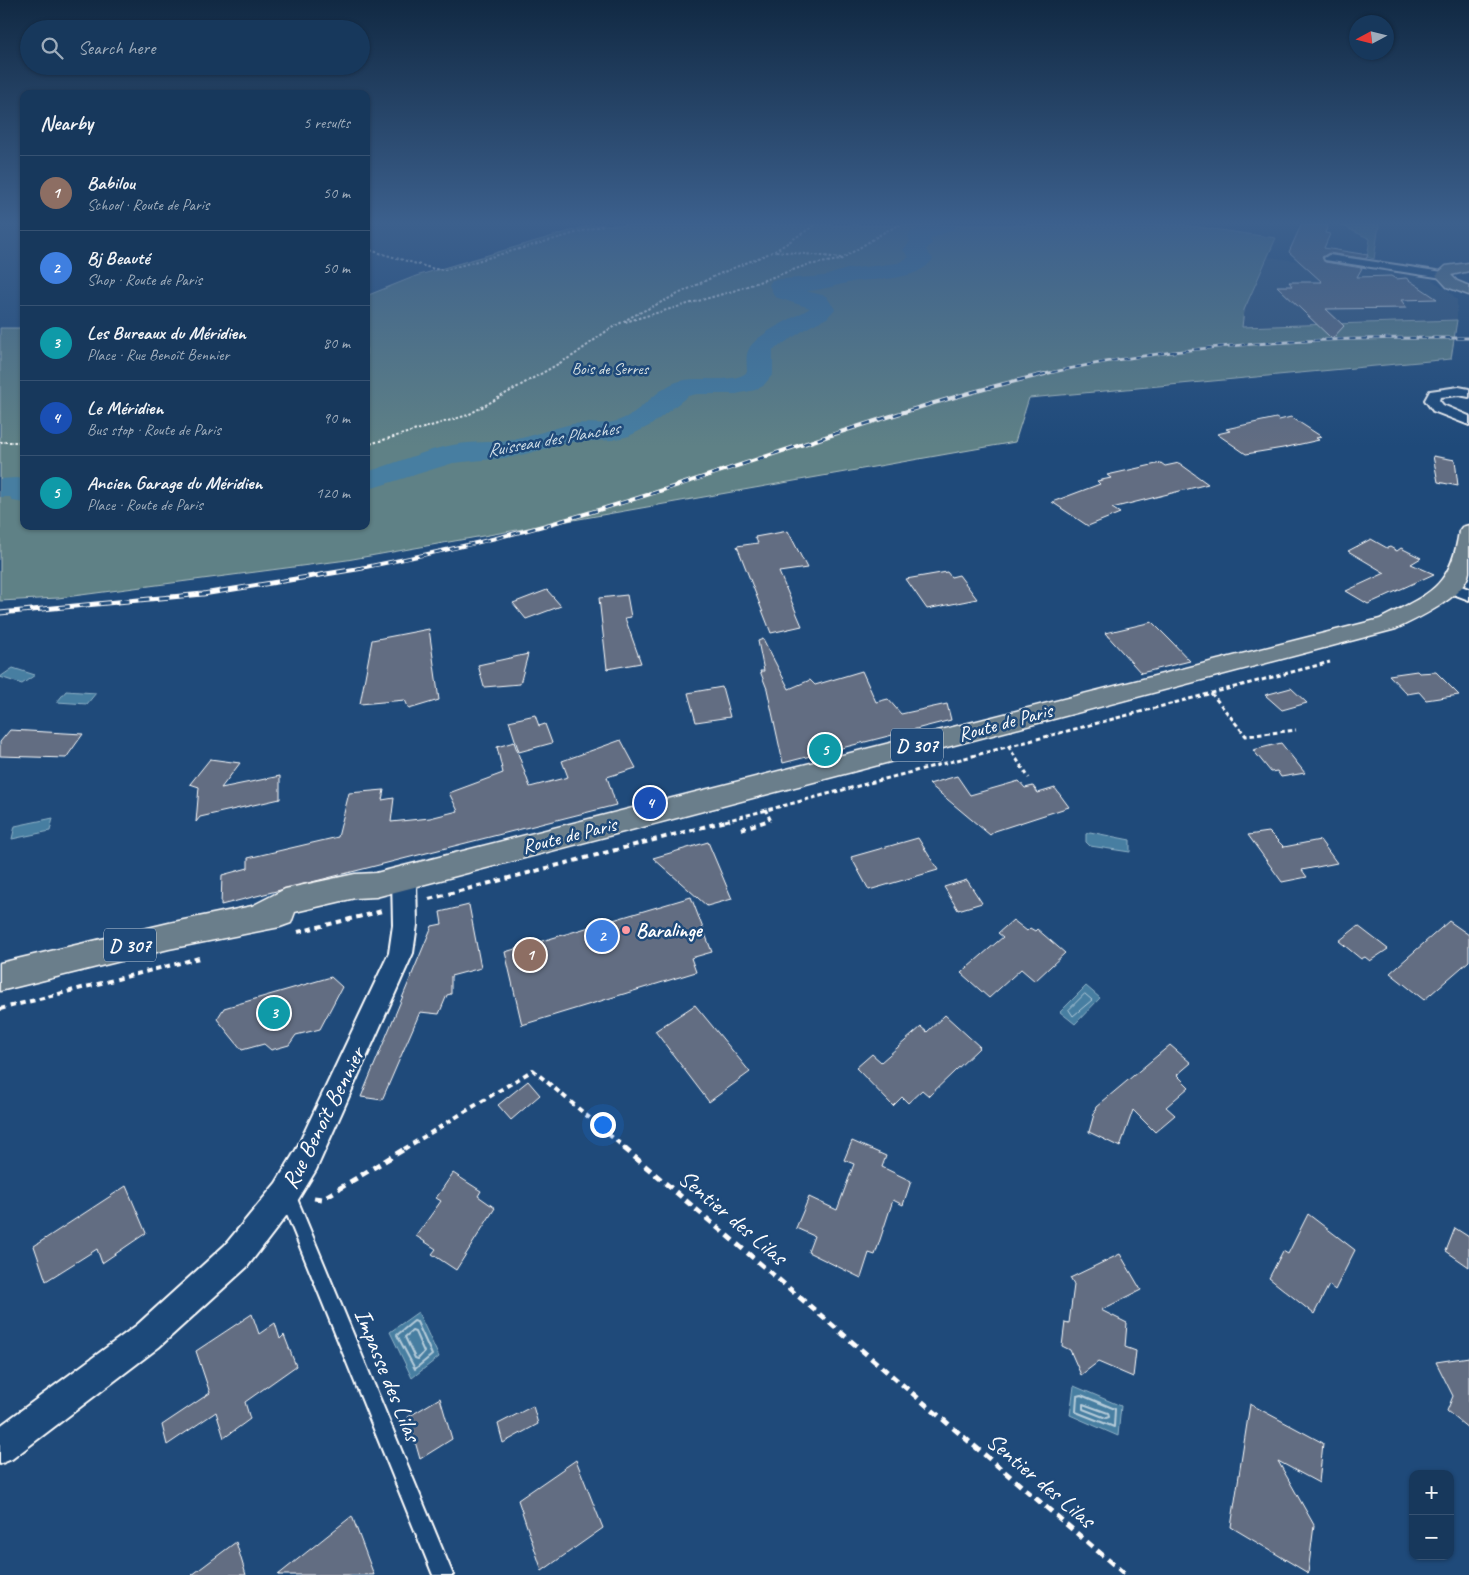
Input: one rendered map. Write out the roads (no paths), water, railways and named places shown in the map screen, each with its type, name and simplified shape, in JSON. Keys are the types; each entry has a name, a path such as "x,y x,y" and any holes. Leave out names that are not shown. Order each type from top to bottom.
{"main road":[{"name":"Route de Paris","path":"0,977 169,936 284,913 354,896 390,881 1388,624 1460,591 1462,571 1468,551 1469,531"}],"street":[{"path":"1469,393 1459,391 1435,394 1432,400 1438,408 1469,421"},
{"name":"Rue Benoît Bennier","path":"0,1447 148,1336 236,1256 286,1193 306,1160 336,1098 401,953 405,924 390,881"}],"lane":[{"name":"Impasse des Lilas","path":"286,1193 443,1575"}],"water":[{"path":"13,668 35,675 22,684 0,677"},
{"path":"66,691 96,693 87,704 57,702"},
{"path":"53,818 50,831 12,839 15,826"},
{"path":"1090,832 1130,840 1130,852 1090,846 1086,842 1086,834"},
{"path":"1086,986 1100,998 1075,1024 1060,1012"},
{"path":"418,1312 439,1357 412,1378 390,1332"},
{"path":"1074,1386 1121,1406 1118,1436 1070,1415"}],"waterway":[{"name":"Ruisseau des Planches","path":"370,480 442,456 513,449 572,433 619,430 634,424 679,390 697,386 736,386 745,384 760,374 760,351 765,345 803,320 817,315 823,309 818,301 808,298"},
{"name":"Ruisseau des Planches","path":"0,488 20,488"}],"railway":[{"path":"1040,375 1146,356 1253,344 1361,339 1469,338"},
{"path":"356,569 476,543 565,520 874,421 988,388 1045,374"},
{"path":"0,613 203,594 363,568"}],"place":[{"name":"Ancien Garage du Méridien","path":"825,750"},
{"name":"Le Méridien","path":"650,803"},
{"name":"Baralinge","path":"626,930"},
{"name":"Bj Beauté","path":"602,936"},
{"name":"Babilou","path":"530,955"},
{"name":"Les Bureaux du Méridien","path":"274,1013"}],"park label":[{"name":"Bois de Serres","path":"610,368"}]}
